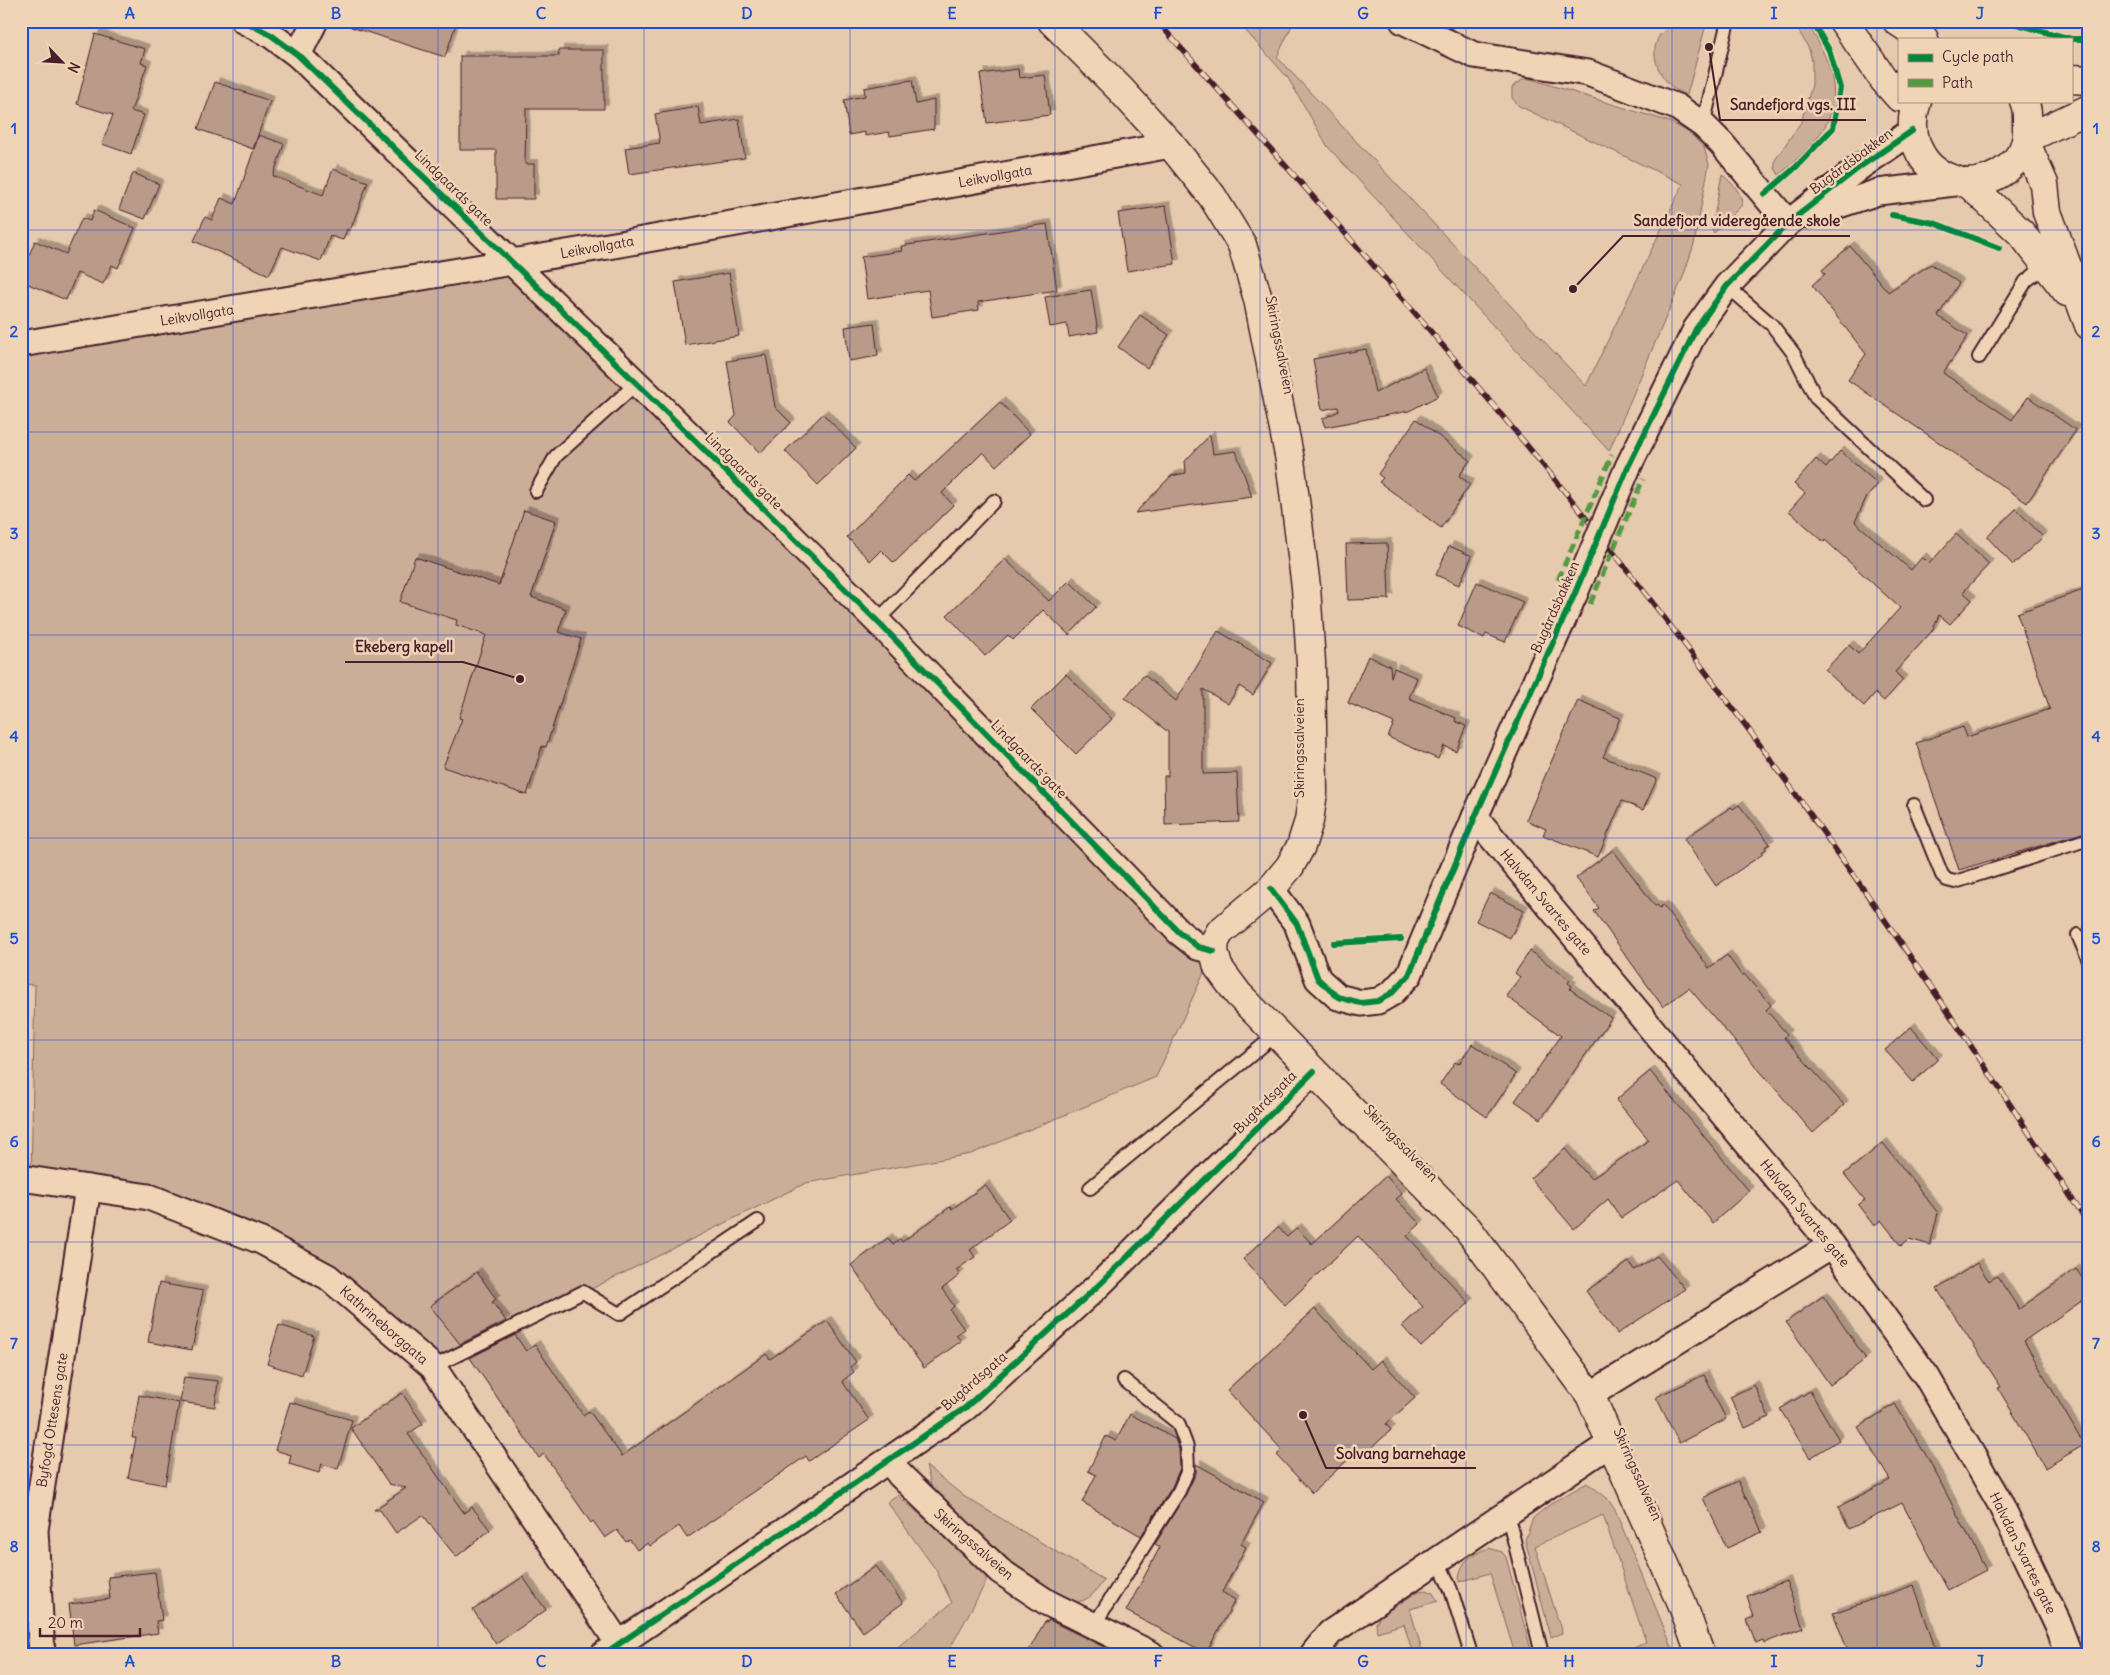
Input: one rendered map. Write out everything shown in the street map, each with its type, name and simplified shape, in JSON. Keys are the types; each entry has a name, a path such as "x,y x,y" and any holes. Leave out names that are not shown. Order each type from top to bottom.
{"main road":[{"name":"Skiringssalveien","path":"1052,21 1121,90 1171,145 1212,196 1231,224 1249,263 1288,450 1306,587 1311,663 1313,792 1309,821 1301,846 1290,866 1271,888 1220,932 1214,951 1218,967 1238,994 1468,1229 1590,1395 1682,1603 1700,1654"},
{"path":"1843,21 1884,80 1898,96"},
{"path":"1897,21 1922,38"},
{"path":"2072,78 2089,80"},
{"path":"2024,102 2027,141 2044,184 2054,259 2085,318"},
{"path":"1909,109 1920,154 1928,164 1944,176 1965,183 2021,233 2054,259"},
{"path":"1965,183 2002,174 2017,161 2027,141 2089,109"}],"street":[{"name":"Lindgaards gate","path":"244,21 271,35 298,55 637,383 877,621 1179,932 1198,947 1214,951"},
{"path":"298,55 315,21"},
{"path":"1403,21 1474,55 1588,73 1678,107 1703,124 1791,221"},
{"name":"Bugårdsbakken","path":"1271,888 1297,924 1318,979 1338,997 1361,1003 1378,1001 1392,993 1409,975 1475,817 1576,593 1628,467 1696,329 1727,286 1791,221 1861,166 1909,109"},
{"name":"Leikvollgata","path":"21,344 513,262 1171,145"},
{"name":"Bugårdsbakken","path":"1791,221 1878,192 1965,183"},
{"name":"Halvdan Svartes gate","path":"1475,817 1832,1244 1927,1377 1998,1501 2058,1625 2069,1654"},
{"name":"Bugårdsgata","path":"612,1649 965,1408 1101,1283 1314,1071"},
{"name":"Kathrineborggata","path":"21,1178 149,1197 261,1240 328,1277 433,1367 612,1649"},
{"name":"Byfogd Ottesens gate","path":"42,1654 28,1531 88,1188"},
{"path":"1590,1395 1832,1244"},
{"name":"Skiringssalveien","path":"1314,1654 1330,1633 1611,1443"},
{"name":"Skiringssalveien","path":"889,1460 900,1475 1000,1571 1048,1603 1151,1654"}],"lane":[{"path":"1703,124 1728,21"},
{"path":"1979,357 2026,281 2054,259"},
{"path":"1727,286 1772,325 1794,354 1816,398 1924,500"},
{"path":"536,491 556,456 637,383"},
{"path":"877,621 994,502"},
{"path":"1914,805 1942,875 1947,880 1955,882 2089,839"},
{"path":"2078,935 2089,961"},
{"path":"1090,1188 1278,1033"},
{"path":"433,1367 583,1292 619,1314 758,1221"},
{"path":"1094,1625 1179,1491 1188,1470 1187,1447 1178,1423 1124,1380"},
{"path":"1507,1512 1542,1654"},
{"path":"1438,1560 1451,1590 1470,1654"}],"shaded area":[{"path":"1237,21 1294,21 1277,57 1586,386 1683,184 1519,106 1512,98 1512,87 1525,78 1670,122 1690,133 1704,148 1709,164 1694,244 1683,277 1609,451 1328,147 1288,78"},
{"path":"1679,21 1707,21 1687,95 1679,92 1665,79 1656,62 1655,53 1660,35"},
{"path":"1793,21 1806,21 1821,47 1831,75 1833,103 1822,131 1805,152 1779,175 1775,168 1775,160 1801,122 1812,85 1812,61 1809,49"},
{"path":"1722,174 1738,191 1742,205 1714,233 1712,228"},
{"path":"513,262 1214,951 1156,1077 971,1154 806,1183 433,1367 328,1277 201,1216 31,1179 35,985 21,984 21,344"},
{"path":"926,1466 965,1497 1104,1580 1098,1589 1084,1600 1074,1603 996,1553 932,1489"},
{"path":"1587,1483 1607,1498 1615,1510 1675,1654 1622,1654 1646,1642 1603,1515 1535,1546 1562,1633 1551,1637 1525,1540 1533,1518 1553,1502"},
{"path":"897,1495 986,1571 986,1582 947,1654 889,1654 952,1603 936,1570 887,1502"},
{"path":"1489,1548 1502,1552 1506,1557 1532,1654 1515,1654 1490,1573 1459,1582 1461,1569 1467,1560"},
{"path":"1419,1591 1432,1592 1438,1601 1410,1609 1423,1654 1413,1654 1404,1624 1377,1632 1376,1623 1380,1616"}],"building":[{"path":"352,21 457,21 445,57 351,27"},
{"path":"95,34 145,49 141,63 147,65 131,111 144,115 131,154 102,144 113,115 77,104"},
{"path":"559,50 604,50 604,109 526,109 525,164 534,164 534,199 496,199 496,150 460,150 460,56 559,56"},
{"path":"1018,69 1019,78 1045,75 1050,115 987,123 980,74"},
{"path":"912,80 916,104 934,100 934,129 890,136 889,132 865,136 865,132 849,135 844,100 865,96 864,88"},
{"path":"215,82 270,101 253,149 198,129"},
{"path":"698,107 701,125 739,119 745,158 629,174 625,148 660,143 655,114"},
{"path":"259,135 284,144 273,176 323,195 333,169 368,182 350,231 347,229 343,240 330,236 321,261 282,247 269,275 194,241 205,217 212,220 221,198 235,204"},
{"path":"133,173 159,184 145,219 119,209"},
{"path":"1166,206 1175,264 1127,271 1118,213"},
{"path":"94,210 135,228 118,268 112,265 103,284 77,273 66,300 21,281 21,274 35,241 66,254 82,218 90,221"},
{"path":"1047,224 1057,290 978,302 979,310 932,317 928,290 867,299 861,257 902,251 901,246"},
{"path":"1850,246 1888,292 1931,264 1959,283 1938,316 1968,336 1943,373 2012,420 2028,397 2076,430 2027,503 1848,380 1866,354 1812,285 1825,274 1822,270"},
{"path":"729,273 739,336 685,345 675,282"},
{"path":"1091,290 1098,332 1069,337 1067,324 1050,327 1045,297"},
{"path":"1140,315 1169,335 1147,368 1118,347"},
{"path":"874,323 878,356 849,361 845,327"},
{"path":"1366,349 1375,393 1424,368 1438,396 1409,411 1325,427 1322,419 1339,411 1338,407 1322,410 1313,359"},
{"path":"766,355 775,407 791,423 760,453 730,422 736,416 727,361"},
{"path":"1000,402 1030,434 996,466 983,452 942,493 953,505 894,563 881,550 870,561 847,537 908,475 914,481 923,474"},
{"path":"823,414 856,448 818,485 785,451"},
{"path":"1416,419 1470,460 1459,476 1470,484 1441,528 1379,482 1383,478 1378,474"},
{"path":"1210,435 1213,454 1236,451 1252,497 1135,513 1171,476 1186,473 1185,461"},
{"path":"1840,451 1878,484 1866,498 1855,522 1911,570 1922,557 1929,564 1956,534 1989,564 1963,592 1972,600 1950,624 1939,615 1932,631 1895,672 1903,680 1884,701 1875,693 1864,706 1825,670 1849,645 1858,654 1900,608 1825,540 1824,542 1789,511 1805,493 1794,484 1816,459 1826,468"},
{"path":"2016,509 2043,537 2013,565 1987,537"},
{"path":"524,510 556,521 531,597 566,609 558,632 581,639 546,747 542,746 527,795 443,767 462,719 459,718 486,635 456,625 457,620 400,602 415,557 499,585"},
{"path":"1387,543 1389,599 1348,600 1346,544"},
{"path":"1449,546 1472,556 1459,585 1436,575"},
{"path":"1005,559 1049,601 1069,581 1096,607 1069,635 1043,610 1013,640 1008,635 985,656 947,615"},
{"path":"1477,582 1523,602 1505,642 1486,634 1484,638 1458,626"},
{"path":"2089,588 2089,831 1959,870 1916,743 1963,727 1967,737 2050,709 2017,613"},
{"path":"1218,631 1272,663 1253,695 1239,686 1228,704 1203,689 1203,774 1237,773 1239,822 1165,825 1164,776 1168,776 1168,732 1125,698 1144,675 1176,701"},
{"path":"1368,656 1390,666 1391,677 1394,668 1417,678 1409,698 1456,718 1455,721 1466,726 1456,751 1444,746 1438,759 1388,737 1394,723 1348,703"},
{"path":"1066,674 1112,719 1076,754 1031,709"},
{"path":"1578,700 1620,718 1603,757 1657,779 1643,810 1622,801 1598,857 1543,835 1546,829 1526,820"},
{"path":"1739,805 1770,844 1765,847 1766,849 1762,852 1763,854 1716,886 1684,839 1731,807 1733,809"},
{"path":"1613,850 1655,906 1657,905 1660,908 1663,905 1709,968 1727,955 1742,976 1744,974 1771,1005 1766,1010 1787,1034 1784,1038 1844,1105 1813,1133 1689,988 1663,1007 1594,911 1599,908 1576,878"},
{"path":"1490,893 1524,910 1510,938 1476,921"},
{"path":"1530,951 1570,980 1568,983 1572,986 1570,989 1611,1018 1541,1119 1515,1101 1561,1036 1506,996 1520,977 1515,973"},
{"path":"1911,1027 1938,1059 1913,1082 1885,1050"},
{"path":"1472,1044 1516,1074 1487,1117 1440,1084 1455,1062 1459,1064"},
{"path":"1650,1071 1749,1191 1713,1223 1678,1180 1621,1218 1608,1199 1574,1229 1530,1178 1565,1149 1591,1179 1649,1140 1616,1100"},
{"path":"1883,1143 1938,1213 1930,1245 1909,1239 1901,1246 1881,1220 1874,1226 1858,1205 1865,1200 1844,1174"},
{"path":"1386,1176 1402,1194 1396,1199 1420,1224 1407,1236 1469,1303 1421,1347 1402,1326 1423,1307 1358,1236 1285,1305 1243,1259 1278,1227 1287,1237 1297,1228 1312,1244"},
{"path":"985,1185 1010,1220 970,1250 975,1257 956,1270 960,1275 942,1289 954,1306 950,1310 964,1329 956,1335 961,1341 924,1368 851,1265 888,1238 893,1245 900,1239 902,1242 950,1207 952,1209"},
{"path":"1657,1256 1685,1289 1617,1334 1586,1291 1629,1262 1634,1270"},
{"path":"1977,1263 1989,1281 1997,1276 2019,1309 2076,1269 2089,1288 2089,1296 2024,1341 2084,1445 2045,1468 1998,1388 2001,1387 1937,1289"},
{"path":"477,1272 496,1299 492,1302 506,1321 460,1344 430,1306"},
{"path":"159,1283 203,1291 192,1350 148,1342"},
{"path":"1823,1296 1866,1359 1830,1385 1786,1322"},
{"path":"1315,1309 1371,1369 1381,1360 1415,1398 1386,1424 1391,1430 1358,1460 1353,1455 1312,1493 1277,1455 1282,1450 1227,1390"},
{"path":"827,1321 856,1362 850,1367 854,1372 842,1381 869,1420 809,1461 806,1456 687,1538 679,1526 650,1546 648,1543 637,1550 630,1540 626,1542 617,1530 605,1538 593,1521 591,1523 544,1454 539,1458 470,1358 515,1335 526,1351 535,1345 583,1415 589,1411 622,1456 766,1354 770,1359"},
{"path":"279,1325 314,1336 302,1375 267,1364"},
{"path":"1704,1375 1726,1419 1679,1443 1656,1397"},
{"path":"184,1377 218,1381 215,1407 180,1402"},
{"path":"1754,1385 1769,1417 1745,1428 1730,1397"},
{"path":"1810,1391 1839,1440 1810,1458 1780,1409"},
{"path":"402,1393 423,1424 408,1434 464,1513 472,1507 490,1530 456,1557 423,1515 396,1533 380,1510 374,1510 406,1488 389,1484 351,1428"},
{"path":"139,1395 179,1403 165,1485 128,1478 136,1438 132,1438"},
{"path":"290,1402 352,1420 338,1469 322,1464 319,1473 289,1464 291,1455 275,1450"},
{"path":"1895,1404 1930,1462 1986,1570 1948,1590 1902,1503 1849,1529 1838,1507 1890,1480 1858,1427"},
{"path":"1130,1414 1175,1439 1179,1449 1180,1468 1172,1487 1141,1536 1082,1502 1096,1475 1088,1471 1106,1436 1116,1441"},
{"path":"1196,1464 1264,1502 1241,1544 1246,1547 1222,1592 1235,1600 1206,1653 1126,1611 1160,1547 1155,1544 1186,1494 1196,1473"},
{"path":"1738,1481 1762,1532 1727,1548 1703,1498"},
{"path":"876,1566 903,1603 863,1632 836,1594"},
{"path":"155,1572 162,1620 156,1621 158,1633 74,1645 69,1604 110,1599 108,1577"},
{"path":"523,1577 546,1610 496,1644 473,1610"},
{"path":"1786,1581 1803,1628 1764,1643 1763,1640 1756,1643 1747,1620 1754,1617 1747,1596"},
{"path":"1914,1585 1937,1654 1849,1654 1833,1613"},
{"path":"1049,1620 1118,1654 1027,1654 1045,1621 1048,1622"}],"railway":[{"path":"1157,21 1470,377 1591,524 1649,598 1821,828 1930,985 2089,1225"}],"marked path":[{"path":"1558,580 1612,455"},
{"path":"1590,604 1643,479"}],"cycle path":[{"path":"244,21 271,35 298,55 655,401 877,621 1179,932 1198,947 1214,951"},
{"path":"1765,194 1796,167 1833,128 1840,88 1829,50 1812,21"},
{"path":"2006,21 2067,38"},
{"path":"2072,39 2089,39"},
{"path":"1271,889 1297,924 1318,979 1338,997 1361,1003 1378,1001 1392,993 1409,975 1475,817 1575,593 1628,467 1696,329 1727,286 1788,223 1861,166 1912,131"},
{"path":"1892,215 1934,223 1999,248"},
{"path":"1334,943 1401,939"},
{"path":"604,1654 965,1408 1101,1283 1314,1071"}],"place":[{"name":"Sandefjord vgs. III","path":"1709,47"},
{"name":"Sandefjord videregående skole","path":"1573,289"},
{"name":"Ekeberg kapell","path":"520,679"},
{"name":"Solvang barnehage","path":"1303,1415"}]}
